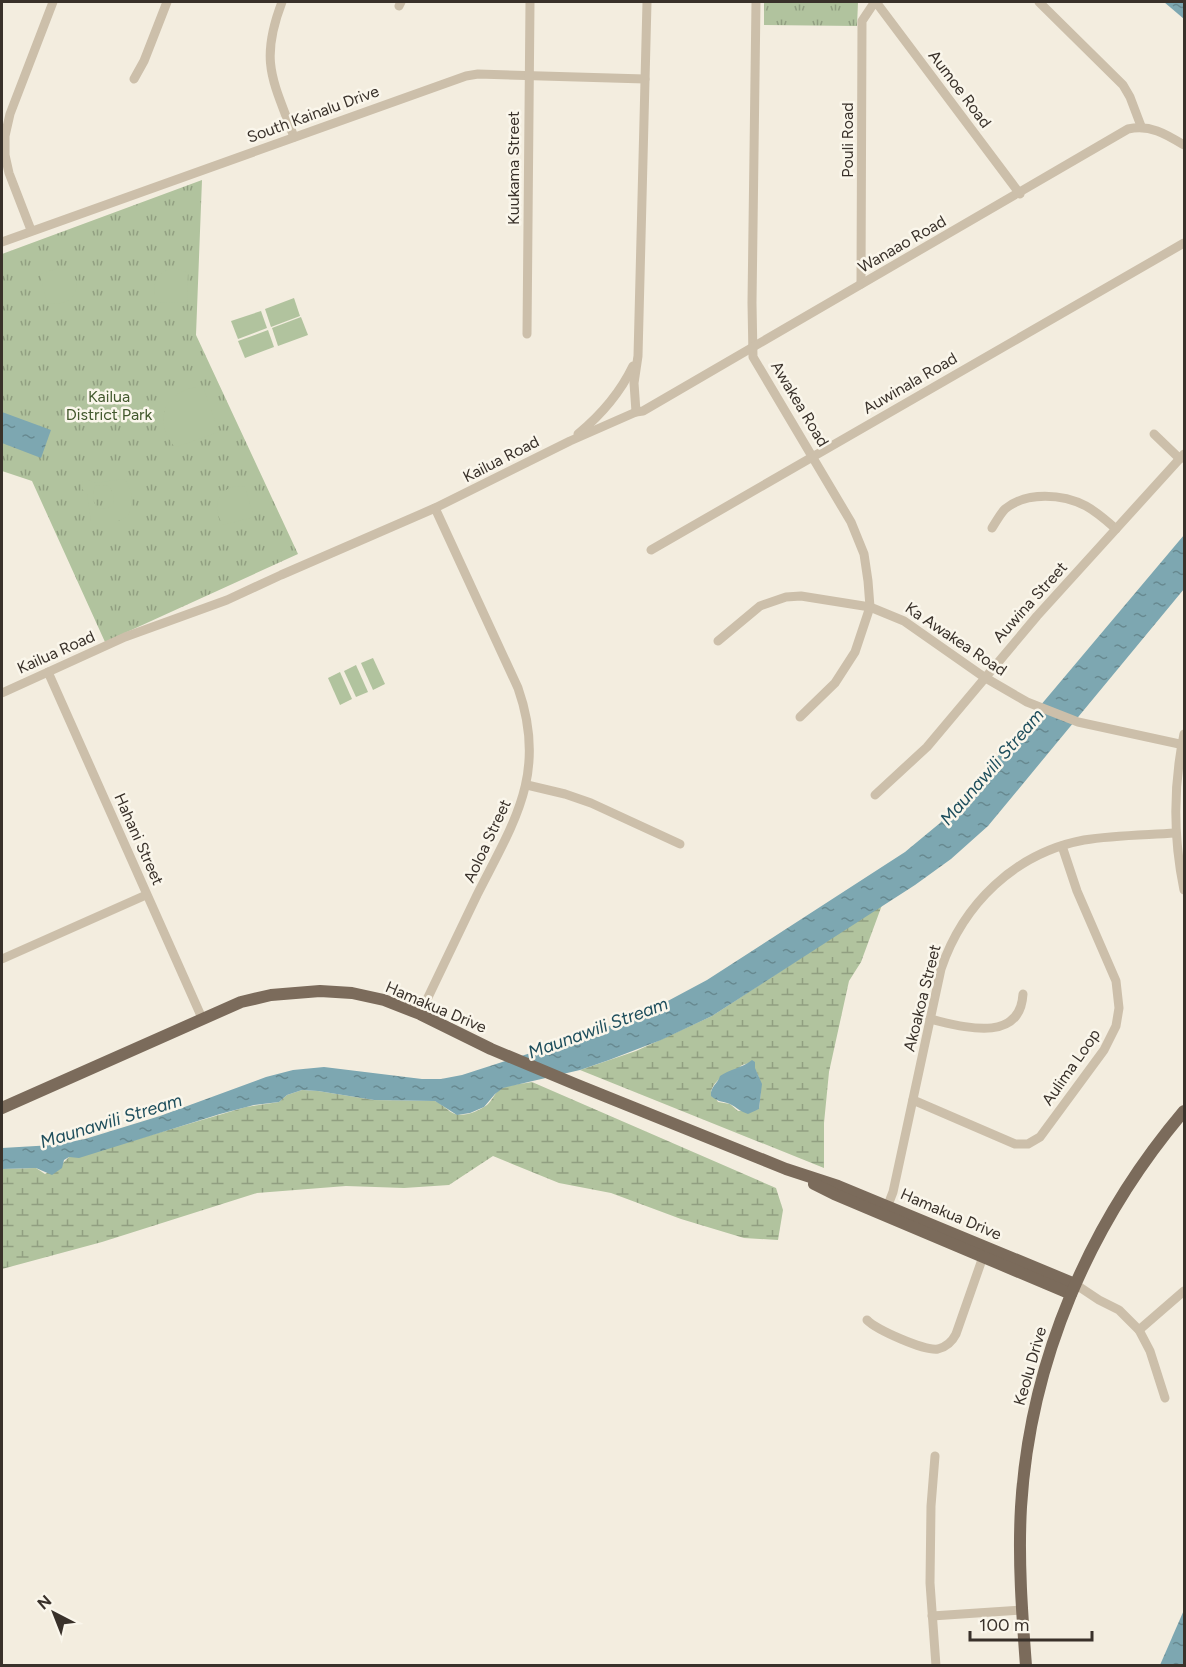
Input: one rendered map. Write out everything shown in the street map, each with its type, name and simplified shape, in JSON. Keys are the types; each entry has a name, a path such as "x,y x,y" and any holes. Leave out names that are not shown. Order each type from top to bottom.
{"main road":[{"name":"Hamakua Drive","path":"2,1108 202,1018 256,998 287,992 320,990 368,996 420,1014 575,1084 786,1169 834,1194 886,1210 1073,1289"},
{"name":"Keolu Drive","path":"1026,1665 1020,1534 1027,1451 1045,1369 1073,1289 1097,1238 1126,1188 1185,1111"}],"street":[{"path":"31,230 9,173 5,155 5,136 10,114 53,2"},
{"path":"134,79 144,61 167,2"},
{"path":"282,2 271,35 270,66 275,88 294,137"},
{"name":"Kuukama Street","path":"527,334 530,2"},
{"path":"636,412 634,383 638,356 647,2"},
{"name":"Awakea Road","path":"756,2 753,357 814,456 861,543 866,564 870,607 862,633 844,671 800,717"},
{"name":"Aumoe Road","path":"877,2 1020,194"},
{"name":"Pouli Road","path":"861,284 862,21 877,2"},
{"path":"1039,2 1123,85 1141,126 1166,134 1185,145"},
{"name":"South Kainalu Drive","path":"2,242 466,76 478,74 645,79"},
{"name":"Wanaao Road","path":"636,412 644,411 1020,194 1119,134 1141,126"},
{"name":"Auwinala Road","path":"651,550 1185,243"},
{"path":"570,441 597,419 620,390 638,356"},
{"name":"Kailua Road","path":"2,693 125,637 227,600 435,508 570,441 636,412"},
{"path":"1154,434 1182,457"},
{"name":"Auwina Street","path":"875,795 927,747 1037,616 1182,457"},
{"path":"992,528 1003,511 1011,505 1044,496 1078,502 1098,514 1116,529"},
{"name":"Aoloa Street","path":"420,1014 515,821 527,785 530,741 523,701 435,508"},
{"name":"Ka Awakea Road","path":"718,641 760,606 786,597 801,596 870,607 904,621 984,677 1027,702 1078,722 1183,745"},
{"name":"Hahani Street","path":"48,672 202,1018"},
{"path":"1185,734 1175,792 1175,833 1185,890"},
{"path":"527,785 591,802 680,844"},
{"name":"Akoakoa Street","path":"886,1210 893,1192 946,955 958,929 974,905 1017,867 1062,846 1095,838 1175,833"},
{"name":"Aulima Loop","path":"913,1100 1015,1144 1028,1144 1040,1137 1104,1050 1113,1034 1118,1017 1118,990 1113,972 1077,891 1062,846"},
{"path":"2,959 146,895"},
{"path":"930,1019 975,1029 998,1027 1016,1016 1021,1007 1023,994"},
{"path":"867,1320 880,1330 925,1347 934,1349 943,1347 951,1342 956,1334 985,1252"},
{"name":"Hamakua Drive","path":"1073,1289 1119,1310 1139,1330 1150,1352 1165,1398"},
{"path":"1139,1330 1185,1291"},
{"path":"935,1456 930,1532 936,1665"},
{"path":"932,1616 1022,1610"}],"green space":[{"path":"764,2 858,2 857,26 764,25"},
{"name":"Kailua District Park","path":"202,180 196,335 298,554 105,642 32,481 2,471 2,254"},
{"path":"62,267 70,268 76,283 76,290 69,300 63,303 47,303 40,274"},
{"path":"176,268 188,273 187,303 157,302 154,290 157,279 169,269"},
{"path":"294,298 300,316 271,327 265,309"},
{"path":"261,311 267,328 238,339 231,321"},
{"path":"301,317 308,335 278,346 272,328"},
{"path":"268,330 274,347 245,358 238,341"},
{"path":"203,387 219,432 176,447 167,435 163,416 170,400 177,394"},
{"path":"87,479 94,483 124,479 132,497 128,516 114,523 91,521 87,494 82,489 83,481","holes":["108,485 114,495 113,504 103,509 96,506 93,492 95,486"]},
{"path":"236,486 245,487 254,517 223,525 218,513 218,501 224,492"},
{"path":"373,658 385,684 373,690 361,663"},
{"path":"356,665 368,692 356,697 344,671"},
{"path":"340,672 352,699 340,705 328,678"},
{"path":"882,905 861,962 849,981 829,1072 824,1123 824,1168 580,1070 636,1051 712,1016","holes":["749,1063 754,1068 760,1084 759,1109 738,1111 730,1104 718,1102 711,1091 718,1080 742,1065"]},
{"path":"532,1082 776,1188 783,1210 778,1240 744,1238 681,1219 611,1193 559,1183 493,1156 449,1185 404,1188 346,1186 257,1193 102,1242 2,1269 2,1169 36,1168 45,1174 69,1157 246,1107 279,1102 287,1095 302,1090 374,1100 435,1101 452,1113 463,1115 484,1107 503,1088"}],"water":[{"path":"1164,2 1184,2 1184,19"},
{"path":"2,412 51,430 41,458 2,443"},
{"name":"Maunawili Stream","path":"1184,535 1184,589 988,826 951,859 915,885 712,1016 661,1040 580,1070 503,1088 484,1107 470,1113 457,1115 435,1101 374,1100 302,1090 287,1095 279,1102 254,1105 220,1114 79,1158 69,1157 64,1160 62,1168 52,1175 36,1168 2,1169 2,1148 53,1145 85,1139 160,1116 266,1077 293,1070 324,1067 422,1079 441,1079 462,1075 593,1033 664,1003 707,980 905,852 940,823"},
{"path":"752,1060 755,1062 755,1068 762,1084 759,1109 748,1114 711,1096 720,1076"},
{"path":"1184,1610 1184,1665 1160,1665"}]}
